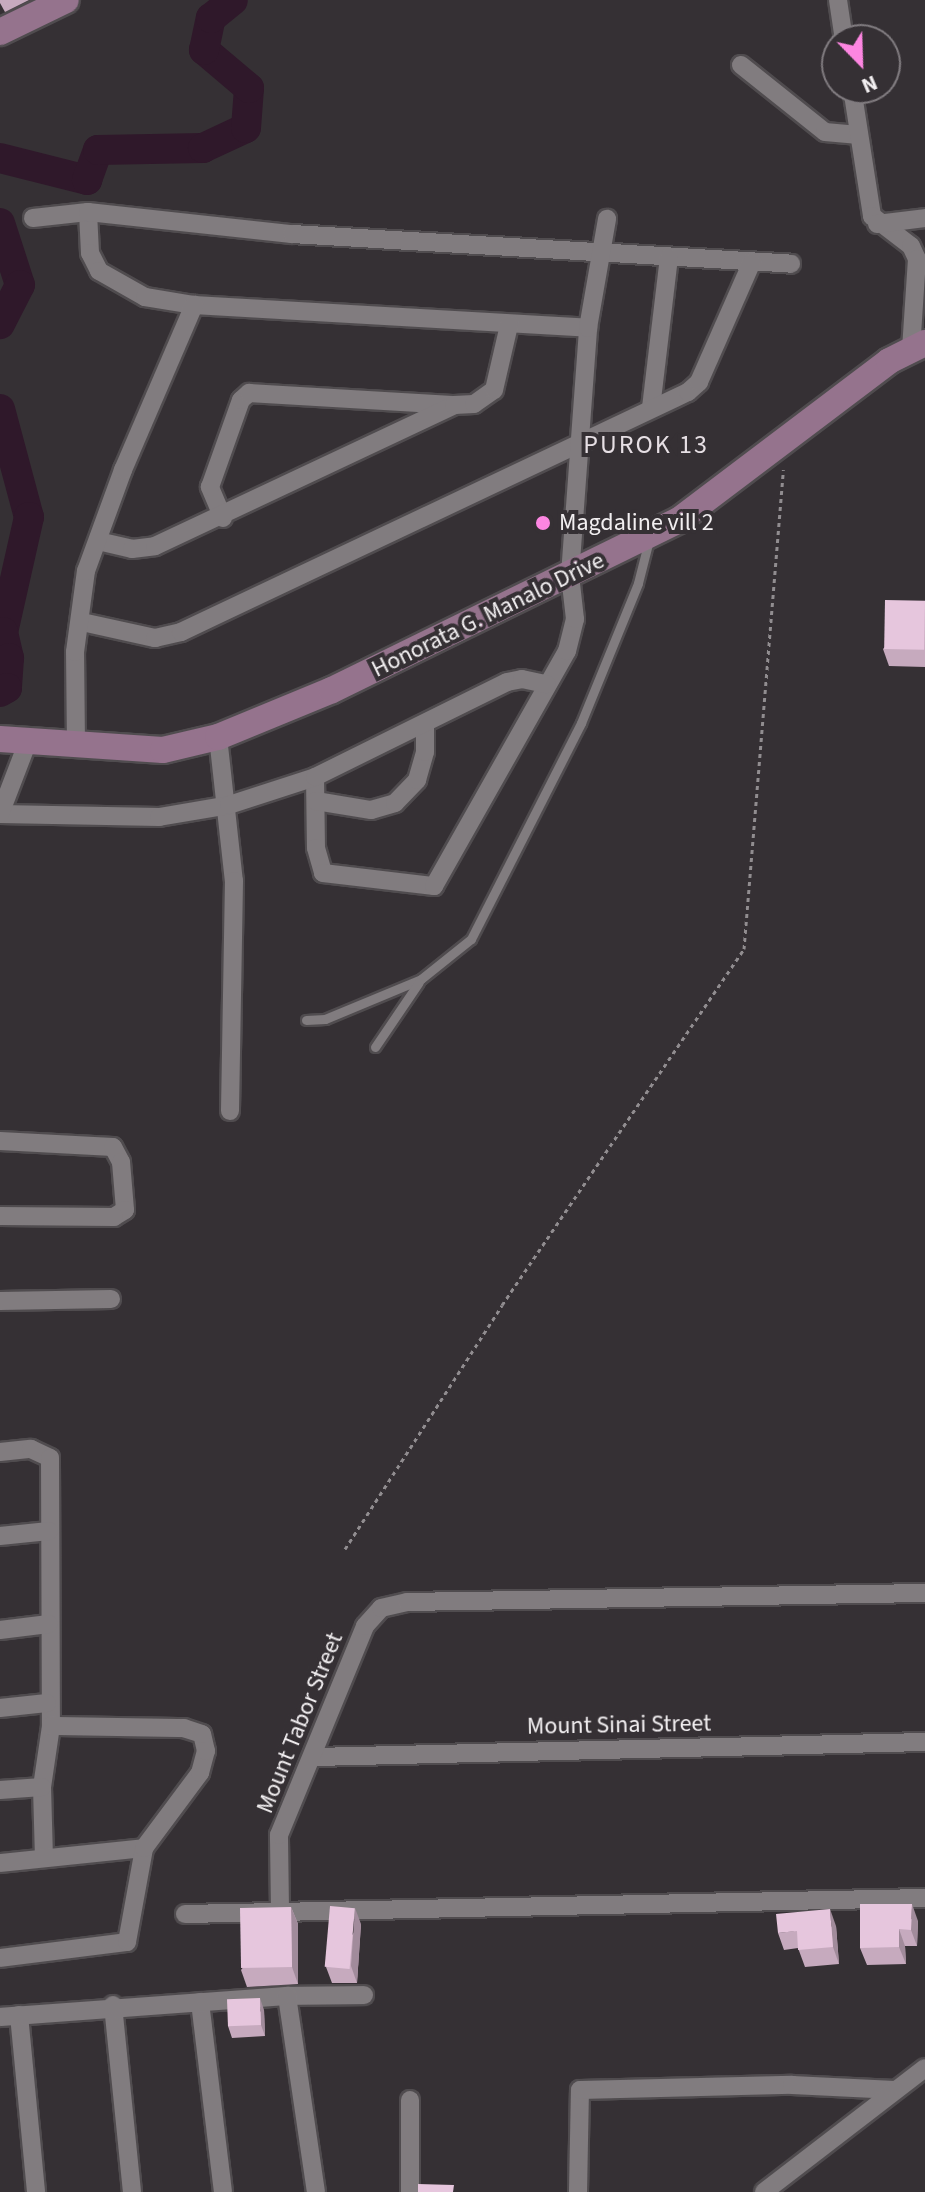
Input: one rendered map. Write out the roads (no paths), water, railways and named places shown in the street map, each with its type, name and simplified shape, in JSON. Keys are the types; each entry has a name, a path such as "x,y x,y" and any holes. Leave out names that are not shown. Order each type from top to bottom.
{"street":[{"path":"838,0 842,24"},
{"path":"0,32 59,2"},
{"path":"741,65 825,132 859,135"},
{"path":"854,104 877,224 911,246 917,259 918,346"},
{"path":"88,212 90,253 99,271 145,297 194,305 588,328"},
{"path":"33,218 88,212 292,234 791,264"},
{"path":"877,224 925,218"},
{"path":"315,777 317,858 323,873 434,886 567,651 575,619 570,575 583,443 588,328 607,219"},
{"path":"651,408 669,257"},
{"path":"82,622 155,638 181,632 583,443 696,386 752,262"},
{"path":"76,745 75,652 82,622 86,571 194,305"},
{"path":"223,518 210,487 241,400 249,393 474,404 494,390 509,325"},
{"name":"Honorata G. Manalo Drive","path":"0,739 163,750 218,737 332,690 650,537 918,346"},
{"path":"98,541 144,549 223,518 454,405"},
{"path":"28,741 0,814 159,817 229,805 315,777 425,726 507,682 522,679 546,684"},
{"path":"316,801 371,810 395,803 417,780 425,752 425,726"},
{"path":"218,737 229,805 234,881 230,1111"},
{"path":"0,1141 113,1147 121,1162 125,1210 114,1217 0,1216"},
{"path":"0,1301 111,1299"},
{"path":"0,1452 31,1449 50,1458 47,1703 51,1726 42,1787 44,1858"},
{"path":"0,1536 49,1531"},
{"name":"Mount Tabor Street","path":"280,1910 279,1835 315,1757 365,1626 381,1608 407,1602 925,1593"},
{"path":"0,1630 49,1624"},
{"path":"0,1708 47,1703"},
{"path":"0,1958 127,1942 144,1848 200,1773 206,1751 202,1734 184,1728 51,1726"},
{"name":"Mount Sinai Street","path":"315,1757 925,1742"},
{"path":"0,1790 42,1787"},
{"path":"0,1863 144,1848"},
{"path":"185,1914 925,1898"},
{"path":"36,2192 9,2016 113,2005 364,1995"},
{"path":"287,1996 316,2192"},
{"path":"200,2002 223,2192"},
{"path":"113,2005 132,2192"},
{"path":"764,2192 925,2068"},
{"path":"578,2192 580,2090 792,2085 895,2090"},
{"path":"410,2100 410,2192"}],"lane":[{"path":"306,1020 325,1019 421,979 471,939 581,723 638,583 650,537"},
{"path":"375,1047 421,979"}],"waterway":[{"path":"0,158 87,180 98,150 203,148 246,128 249,88 204,50 211,18 233,0"},
{"path":"0,223 20,285 0,324"},
{"path":"0,409 29,517 3,632 9,658 7,688 0,692"}],"place":[{"name":"Magdaline vill 2","path":"543,523"}],"district":[{"name":"PUROK 13","path":"646,445"}]}
